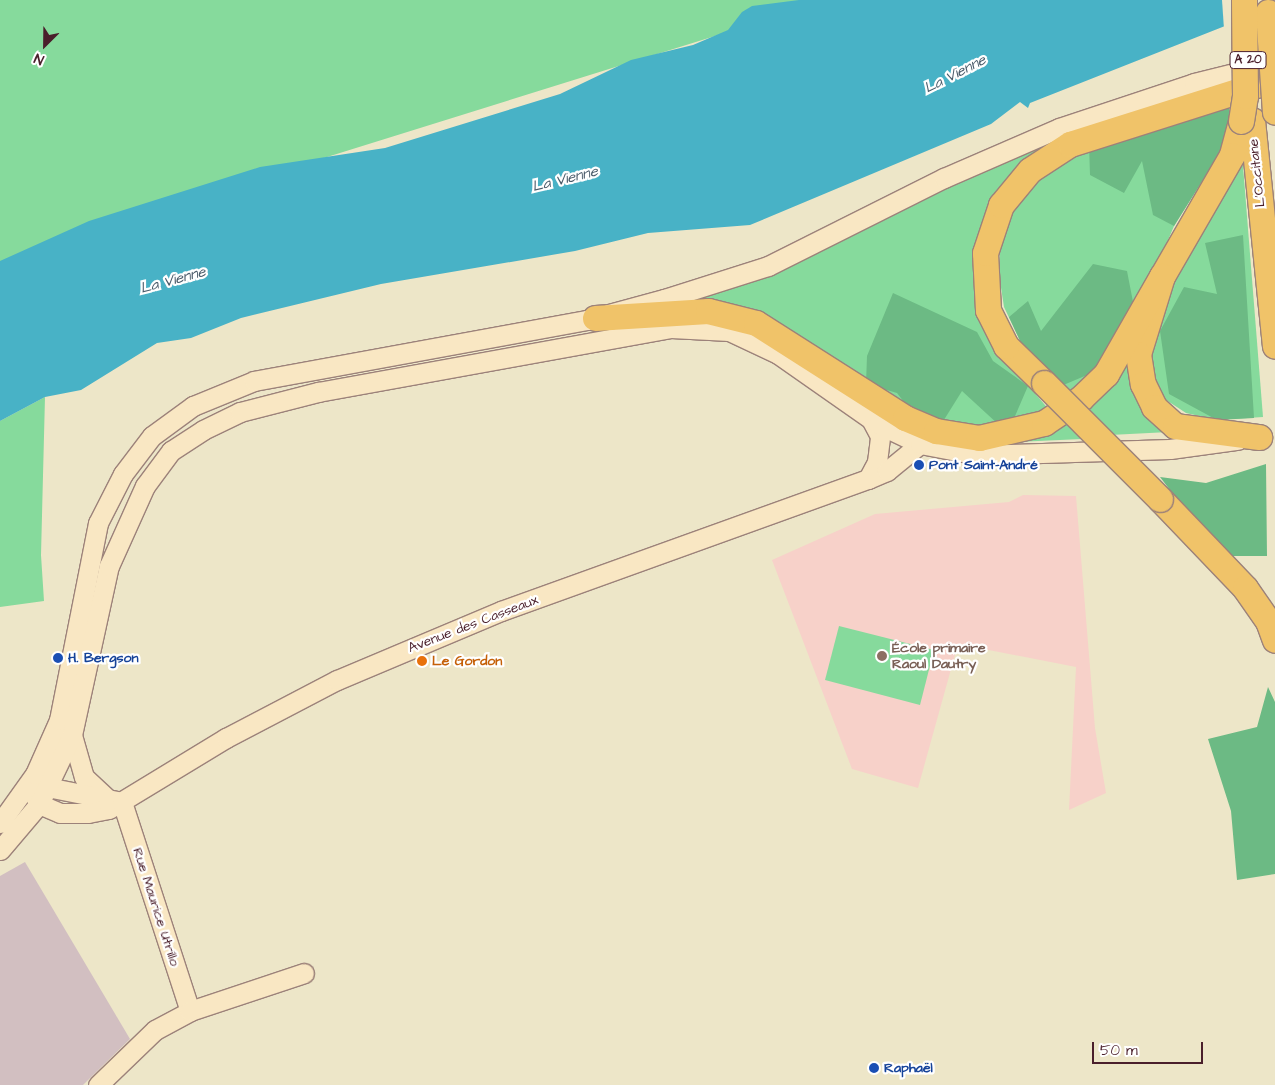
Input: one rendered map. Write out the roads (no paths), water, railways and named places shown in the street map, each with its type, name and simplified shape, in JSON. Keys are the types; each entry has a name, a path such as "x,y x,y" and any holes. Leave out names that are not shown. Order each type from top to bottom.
{"highway":[{"path":"595,318 708,311 756,323 905,418 936,431 979,438 1044,423 1081,398 1106,374 1232,155 1247,121 1244,0"},
{"path":"1267,6 1275,41"},
{"name":"A 20","path":"1267,6 1275,112"},
{"path":"1275,79 1070,144 1030,170 1001,205 985,253 988,310 1006,346 1160,499 1246,588 1268,621 1275,640"},
{"name":"L'Occitane","path":"1247,121 1275,346"},
{"path":"1162,276 1138,354 1143,384 1154,407 1175,426 1258,437"}],"main road":[{"path":"0,823 29,784 48,750 65,698 80,603 98,523 123,474 152,436 193,406 254,381 595,318 768,266 944,178 1059,128 1194,83 1275,63"},
{"path":"0,850 39,804 72,735 110,566 145,486 171,451 203,430 240,412 328,390 671,328 729,331 778,354 871,419 920,444 978,456 1170,449 1258,437"},
{"path":"868,479 877,462 880,436 871,419"},
{"name":"Avenue des Casseaux","path":"109,804 226,738 337,680 436,637 868,479 887,471 920,444"},
{"path":"72,735 84,777 109,804"},
{"path":"29,784 49,786 109,804"},
{"path":"29,784 39,804 60,813 109,804"},
{"name":"Rue Maurice Utrillo","path":"109,804 190,1011"},
{"path":"98,1085 155,1030 190,1011 304,973"}],"water":[{"name":"La Vienne","path":"799,0 1275,0 1225,26 1030,103 1028,108 1020,102 991,124 750,225 648,233 575,251 381,284 241,318 191,338 157,343 81,390 45,397 0,421 0,261 89,221 260,167 385,148 560,94 631,60 693,45 728,30 742,12 752,6"}],"place":[{"name":"Pont Saint-André","path":"919,465"},
{"name":"École primaire Raoul Dautry","path":"882,656"},
{"name":"H. Bergson","path":"58,658"},
{"name":"Le Gordon","path":"422,661"},
{"name":"Raphaël","path":"874,1068"}]}
